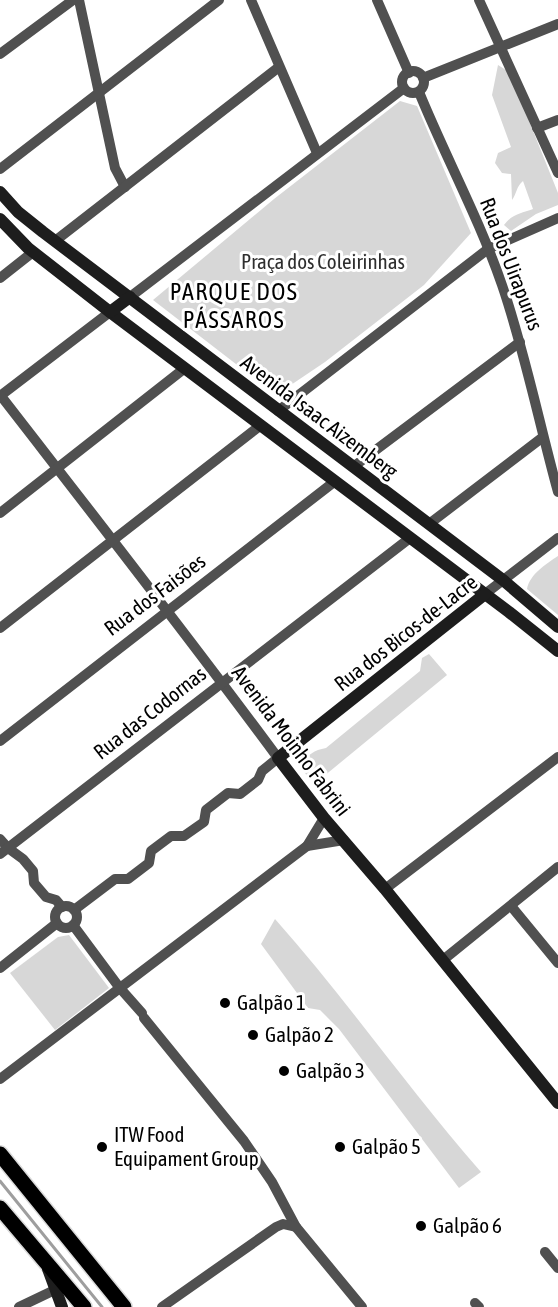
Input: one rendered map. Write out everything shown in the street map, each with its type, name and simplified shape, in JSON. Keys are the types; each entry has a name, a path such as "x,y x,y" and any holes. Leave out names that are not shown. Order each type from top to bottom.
{"main road":[{"path":"0,1154 124,1307"},
{"path":"0,1208 61,1287 84,1307"}],"street":[{"path":"0,54 73,0"},
{"path":"79,0 115,168 124,187"},
{"path":"0,169 219,0"},
{"path":"251,0 317,153"},
{"path":"376,0 409,73"},
{"path":"479,0 558,173"},
{"path":"423,78 558,24"},
{"path":"55,241 279,67"},
{"path":"409,73 418,73 423,78 424,85 419,92 410,93 404,88 402,81 409,73"},
{"path":"0,396 404,88"},
{"name":"Rua dos Uirapurus","path":"419,92 488,249 520,342 558,492"},
{"path":"537,128 558,120"},
{"name":"Avenida Isaac Aizemberg","path":"0,192 18,212 55,241 502,580 558,627"},
{"path":"278,411 488,249 558,218"},
{"name":"Avenida Isaac Aizemberg","path":"0,219 33,252 110,312 530,627 558,651"},
{"path":"0,278 33,252"},
{"path":"353,467 520,342"},
{"path":"0,513 185,368"},
{"name":"Avenida Moinho Fabrini","path":"0,396 167,609 324,818 385,889 558,1103"},
{"path":"0,627 261,425"},
{"path":"429,524 543,437"},
{"name":"Rua dos Faisões","path":"0,741 167,609 334,482"},
{"name":"Rua das Codornas","path":"2,847 410,538"},
{"name":"Rua dos Bicos-de-Lacre","path":"279,758 558,538"},
{"path":"530,627 532,618 538,614 545,615"},
{"path":"385,889 558,757"},
{"path":"74,910 115,879 128,879 149,863 151,851 171,836 184,836 204,822 206,810 228,793 240,794 258,780 262,771 279,758"},
{"path":"0,1079 307,846 324,818"},
{"path":"307,846 344,840"},
{"path":"2,847 23,859 33,871 34,883 45,897 57,900 62,907"},
{"path":"443,960 558,867"},
{"path":"69,906 74,910 77,916 73,925 66,928 57,923 55,914 62,907 69,906"},
{"path":"511,906 558,963"},
{"path":"0,968 57,923"},
{"path":"73,925 119,987 244,1141 272,1182 296,1227 362,1307"},
{"path":"162,1307 276,1227 283,1224 296,1227"},
{"path":"545,1252 558,1268"},
{"path":"19,1307 61,1287 62,1307"}],"green space":[{"path":"498,65 506,70 515,86 558,193 558,205 536,214 511,231 504,225 510,218 533,209 523,181 512,200 511,174 502,173 495,163 498,153 511,147 492,95"},
{"name":"Praça dos Coleirinhas","path":"400,101 417,106 471,233 424,285 325,362 276,395 153,300 274,199"},
{"path":"558,556 558,615 527,589 535,574"},
{"path":"429,654 447,675 318,781 308,778 300,764 315,752 326,748 420,671 422,658"},
{"path":"275,919 481,1172 459,1188 339,1029 320,1010 308,1008 261,944"},
{"path":"69,935 109,988 55,1030 10,973 58,937"}],"waterway":[{"path":"0,1181 102,1307"}],"place":[{"name":"Galpão 1","path":"225,1003"},
{"name":"Galpão 2","path":"253,1035"},
{"name":"Galpão 3","path":"284,1071"},
{"name":"ITW Food Equipament Group","path":"102,1147"},
{"name":"Galpão 5","path":"340,1147"},
{"name":"Galpão 6","path":"421,1226"}],"district":[{"name":"PARQUE DOS PÁSSAROS","path":"234,306"}]}
